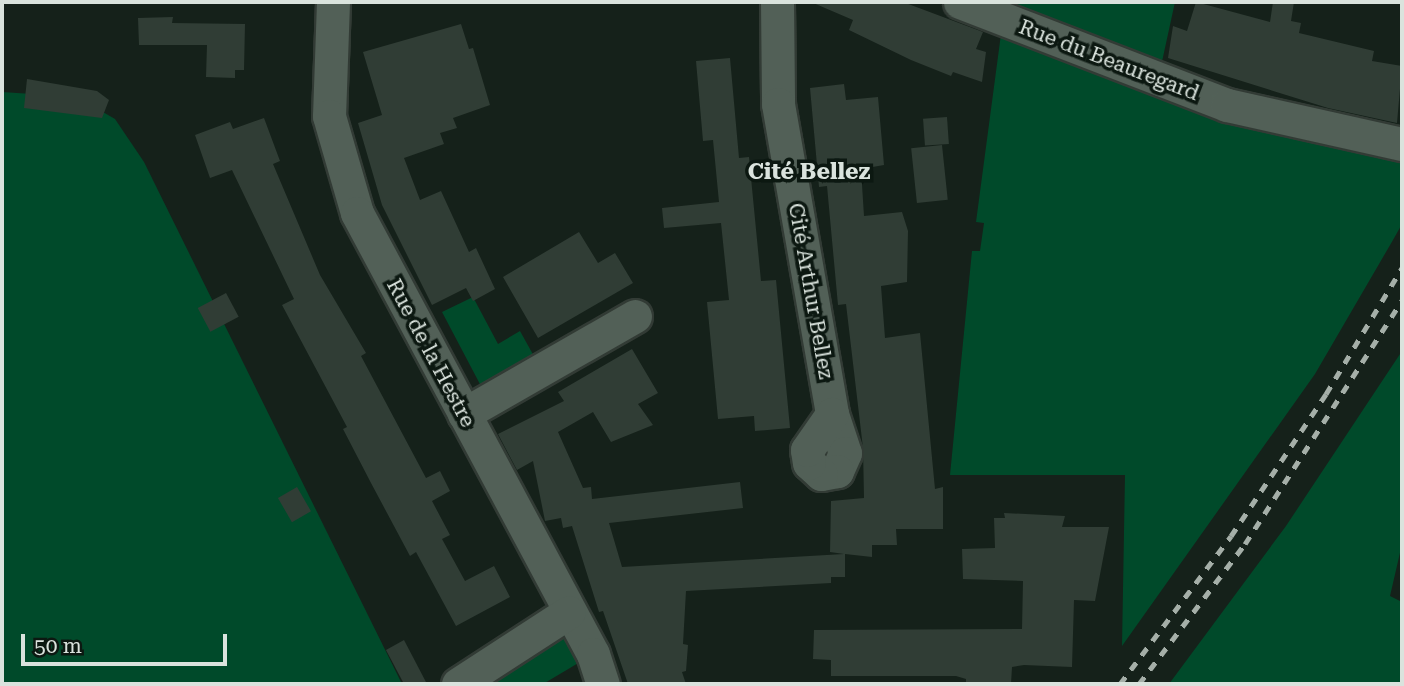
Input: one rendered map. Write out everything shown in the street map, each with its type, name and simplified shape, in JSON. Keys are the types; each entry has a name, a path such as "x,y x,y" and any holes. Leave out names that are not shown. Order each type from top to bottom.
{"street":[{"name":"Rue de la Hestre","path":"333,2 327,77 331,128 357,214 569,612 603,684"},
{"name":"Cité Arthur Bellez","path":"777,2 778,104 832,414"},
{"name":"Rue du Beauregard","path":"960,2 1158,80 1260,115 1402,144"},
{"path":"464,414 635,316"},
{"path":"458,684 569,612"}],"green space":[{"path":"1019,2 1175,2 1158,80 1402,156 1402,224 1393,240 1315,374 1122,646 1125,475 950,475 972,251 980,251 984,223 976,222 1003,19 1012,22"},
{"path":"2,92 77,97 115,119 144,162 402,684 2,684"},
{"path":"473,297 498,344 520,331 535,358 482,388 442,312"},
{"path":"1402,351 1402,544 1390,596 1402,602 1402,684 1169,684 1286,526"},
{"path":"569,612 593,654 543,684 458,684"}],"building":[{"path":"811,2 903,2 983,32 976,49 986,52 982,82 953,72 951,76 911,60 849,30 853,20"},
{"path":"1196,2 1270,22 1273,2 1294,2 1291,21 1301,23 1299,33 1374,51 1372,61 1402,66 1397,123 1328,108 1168,58 1173,26 1187,31"},
{"path":"173,17 172,23 245,24 244,70 235,70 235,78 206,77 207,45 139,45 138,18"},
{"path":"461,24 469,49 473,48 490,105 453,118 457,128 440,133 444,144 404,158 420,200 441,191 469,252 476,248 495,289 473,301 466,288 432,305 382,205 358,123 382,115 363,52"},
{"path":"730,58 739,158 749,157 761,281 776,280 790,428 755,431 754,416 718,419 707,302 729,300 721,223 664,228 662,208 719,202 713,140 703,141 696,61"},
{"path":"27,79 97,91 109,100 102,118 24,108"},
{"path":"844,84 846,100 878,97 884,165 861,169 864,216 902,212 908,231 907,282 881,286 885,338 920,333 935,489 943,487 943,529 896,529 897,545 872,545 872,557 845,554 845,577 831,577 831,583 686,591 683,644 688,645 686,671 682,672 686,684 628,684 603,611 599,612 572,526 563,528 561,518 545,521 533,461 517,470 498,434 564,401 558,392 632,349 658,393 638,404 653,425 611,442 593,412 558,432 583,488 591,487 592,499 740,482 743,508 609,523 622,567 844,554 830,552 831,501 864,498 863,448 846,304 838,305 827,186 819,187 810,88"},
{"path":"947,117 949,144 925,146 923,119"},
{"path":"264,118 280,161 273,164 320,275 366,353 361,356 426,478 440,471 450,491 432,501 450,535 442,539 465,581 494,566 510,597 456,626 416,552 410,556 343,429 347,427 282,305 294,299 232,170 210,178 195,135 230,122 233,129"},
{"path":"942,145 948,200 917,203 911,148"},
{"path":"579,232 598,263 615,253 633,283 538,338 503,277"},
{"path":"226,293 239,317 210,332 198,308"},
{"path":"297,487 311,511 292,522 278,498"},
{"path":"1004,513 1065,516 1062,527 1109,527 1095,601 1074,600 1072,667 1024,665 1012,667 1011,684 966,684 966,679 956,676 831,676 831,660 813,659 814,630 1022,629 1023,581 963,579 962,549 995,548 994,518 1005,518"},
{"path":"404,640 427,684 404,684 386,650"}],"railway":[{"path":"1120,684 1231,536 1326,394 1402,268"},
{"path":"1139,684 1245,544 1402,300"}],"district":[{"name":"Cité Bellez","path":"809,172"}]}
